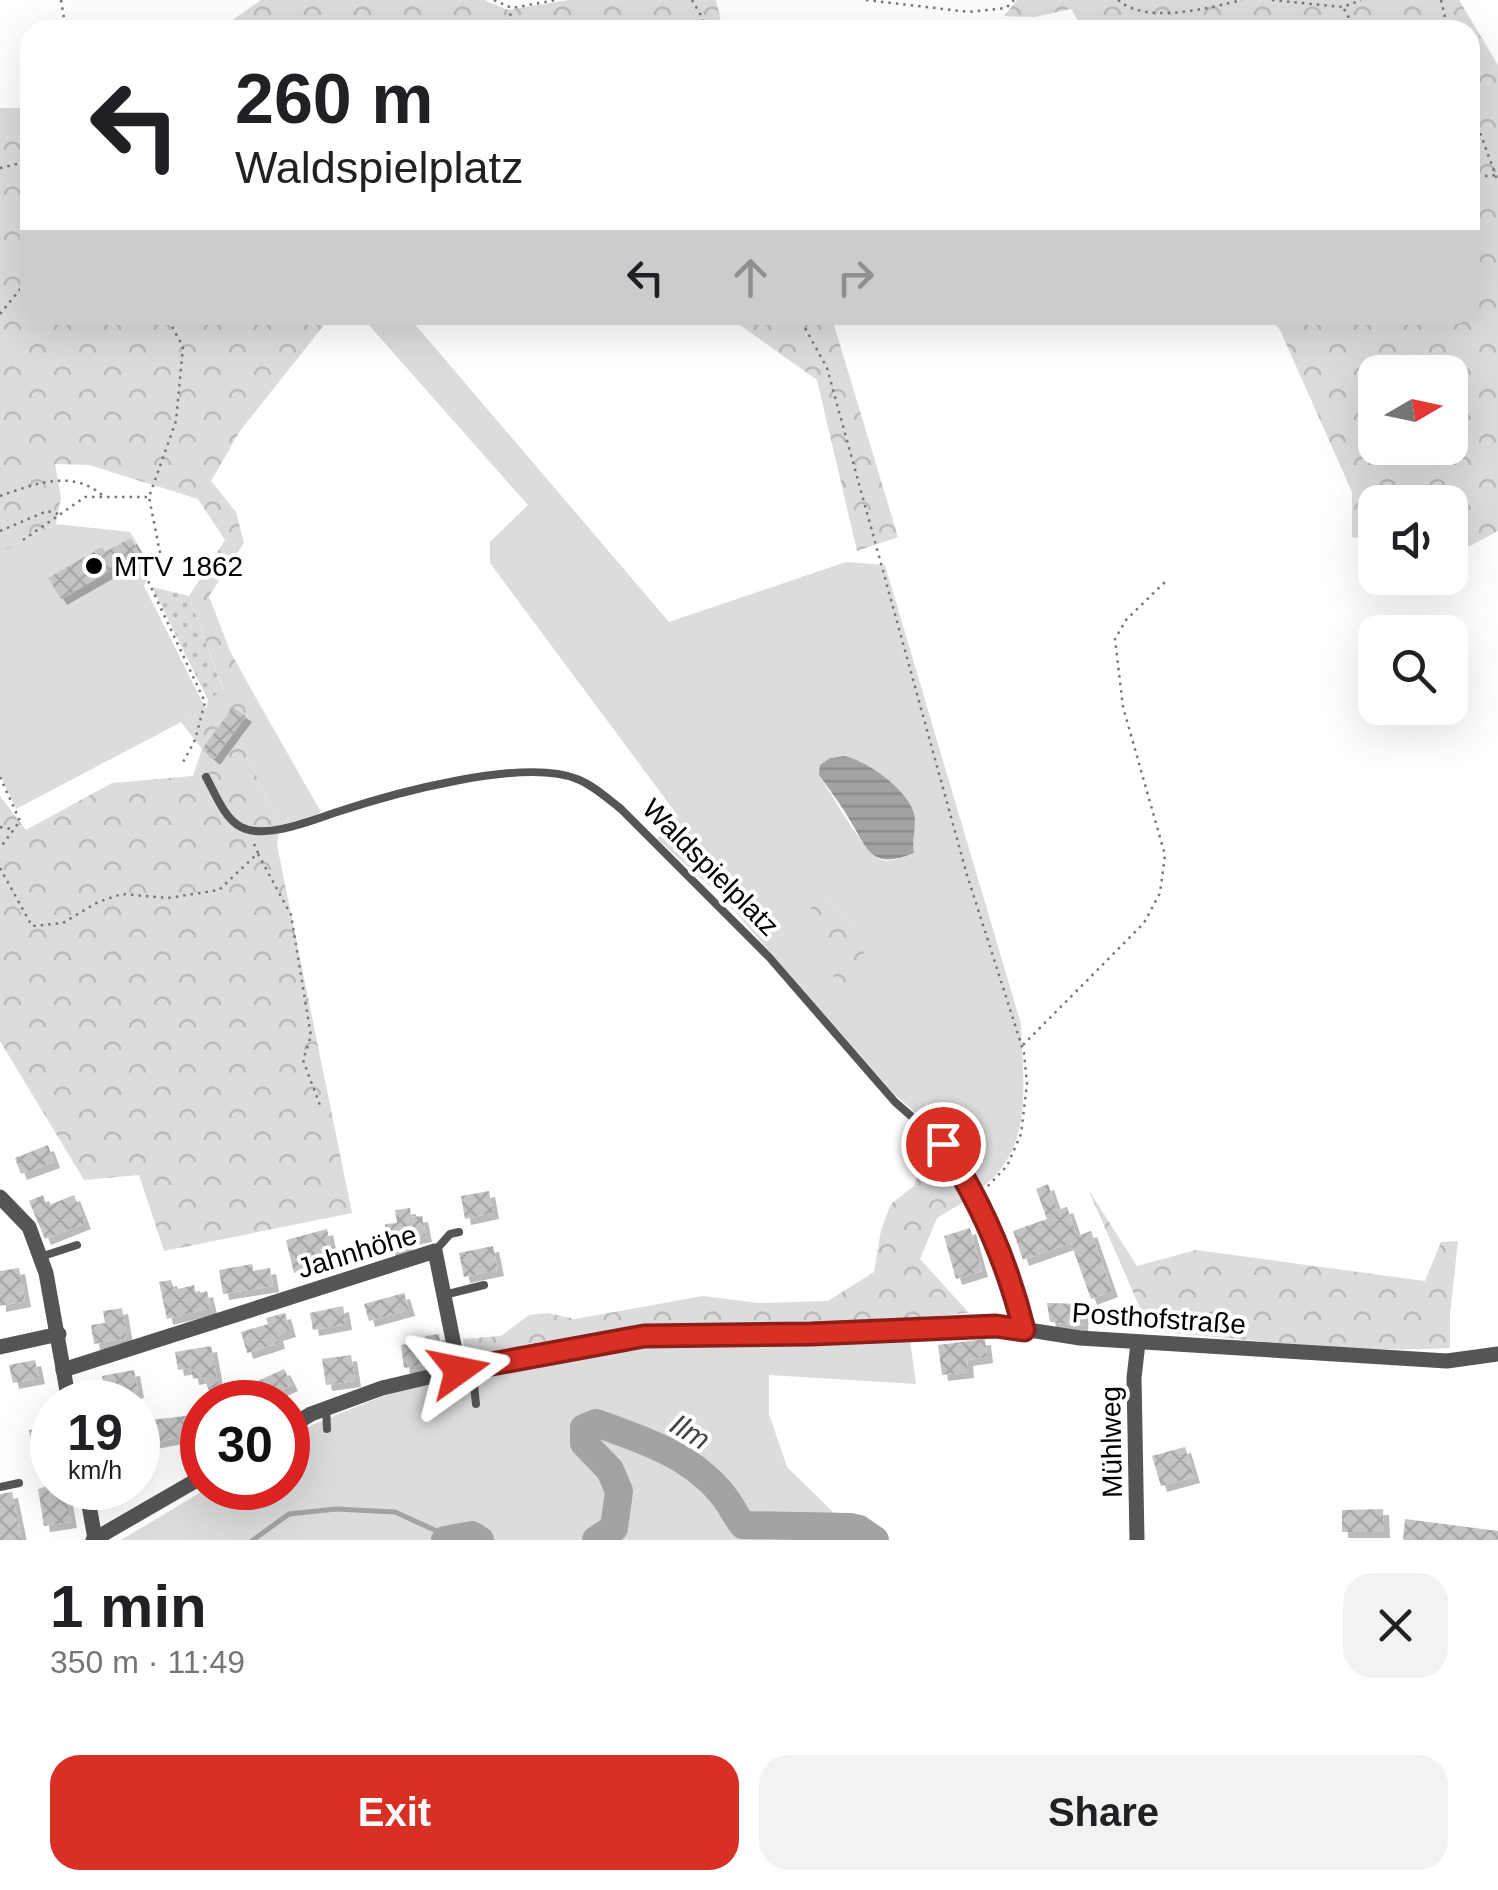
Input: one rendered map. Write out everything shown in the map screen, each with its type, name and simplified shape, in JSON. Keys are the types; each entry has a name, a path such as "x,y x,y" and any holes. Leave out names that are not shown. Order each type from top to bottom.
{"street":[{"path":"0,1197 28,1226 40,1257 59,1334 65,1380"},
{"name":"Jahnhöhe","path":"63,1370 435,1251 466,1369"},
{"name":"Posthofstraße","path":"466,1369 644,1336 996,1326 1052,1336 1447,1361 1498,1354"},
{"path":"0,1347 59,1334"},
{"name":"Mühlweg","path":"1137,1540 1134,1378 1138,1342"},
{"path":"310,1416 382,1388 466,1369"},
{"path":"89,1510 94,1539 180,1490"}],"lane":[{"name":"Waldspielplatz","path":"250,830 303,824 398,795 487,776 523,772 576,778 621,809 770,957 895,1102 943,1144 976,1198 1018,1304 1024,1330"},
{"path":"206,777 231,820 250,830"},
{"path":"435,1251 450,1234 460,1232"},
{"path":"40,1257 77,1245"},
{"path":"444,1295 484,1286"},
{"path":"466,1369 476,1404"},
{"path":"326,1408 327,1430"},
{"path":"0,1488 19,1483"}],"path":[{"path":"494,0 512,8 556,0"},
{"path":"866,0 969,12 1006,8 1014,0"},
{"path":"1118,0 1129,10 1187,12 1242,0"},
{"path":"1272,0 1343,7 1361,0"},
{"path":"1343,7 1350,20"},
{"path":"508,20 512,8"},
{"path":"1480,132 1498,182"},
{"path":"0,314 20,289"},
{"path":"160,553 149,497 176,421 183,347 171,325"},
{"path":"803,325 827,368 967,876 1022,1046 1026,1084 1022,1134 1007,1166 976,1198"},
{"path":"0,496 51,480 74,481 104,497"},
{"path":"23,540 85,497 149,497"},
{"path":"0,530 47,511 59,514"},
{"path":"147,560 144,572 206,702 195,740 181,766"},
{"path":"1022,1046 1144,923 1160,893 1164,855 1122,707 1115,640 1126,620 1168,580"},
{"path":"0,777 20,821 0,848"},
{"path":"0,826 14,829"},
{"path":"250,830 291,914 310,1036 303,1060 322,1108"},
{"path":"0,868 32,926 62,923 98,902 122,894 168,898 218,890 258,853"}],"green space":[{"path":"261,0 484,0 508,10 568,0 716,0 721,20 232,20"},
{"path":"1017,0 1459,0 1471,20 1078,20 1071,9 1035,17 1004,16"},
{"path":"1480,35 1498,65 1498,531 1468,547 1468,485 1358,485 1358,538 1352,537 1352,492 1276,325 1480,325"},
{"path":"0,108 20,108 20,325 324,325 240,431 211,481 236,512 244,543 209,596 230,651 256,698 246,716 233,707 202,749 181,722 206,709 208,700 223,689 189,596 225,540 198,499 89,465 55,464 61,497 56,524 0,553"},
{"path":"369,325 416,325 669,622 846,562 885,565 1021,1024 1023,1097 1018,1133 1003,1166 981,1189 941,1139 895,1095 722,897 657,839 678,816 490,563 490,542 528,505","holes":["830,758 854,759 877,771 907,800 915,820 914,853 895,860 875,856 819,775","821,897 855,925 870,976 835,982"]},
{"path":"740,325 834,325 898,537 857,551 817,380"},
{"path":"56,524 130,532 152,567 144,586 206,709 16,809 0,775 0,553"},
{"path":"152,587 189,596 223,690 208,700"},
{"path":"256,698 321,812 306,821 280,826 235,731"},
{"path":"235,731 280,826 277,845 352,1213 164,1251 139,1175 84,1180 0,1041 0,796 26,830 112,783 193,776 202,749 215,758"},
{"path":"821,897 855,925 871,976 854,995 835,982 825,933 809,910"},
{"path":"932,1136 972,1197 937,1218 920,1259 969,1313 814,1327 657,1325 528,1344 466,1362 463,1339 501,1336 529,1315 548,1313 575,1319 703,1296 758,1303 828,1301 874,1272 881,1230 891,1204 914,1186"},
{"path":"1088,1189 1137,1266 1196,1250 1425,1281 1441,1242 1458,1241 1450,1348 1338,1347 1150,1331"},
{"path":"907,1318 916,1384 769,1375 769,1414 787,1467 834,1513 863,1521 882,1540 121,1540 180,1505 180,1510 310,1510 310,1426 466,1362 528,1344 657,1325 814,1327"}],"shaded area":[{"path":"844,756 877,771 907,800 915,820 914,853 879,858 866,847 819,775 820,765 830,758"}],"building":[{"name":"MTV 1862","path":"131,538 140,554 61,599 48,578 102,547 105,552"},
{"path":"233,707 246,716 214,759 202,749"},
{"path":"48,1145 54,1162 21,1174 15,1158"},
{"path":"1048,1184 1057,1210 1067,1207 1077,1236 1091,1231 1112,1291 1091,1299 1071,1243 1023,1260 1013,1231 1047,1219 1036,1189"},
{"path":"489,1191 493,1213 465,1219 461,1196"},
{"path":"43,1195 47,1206 74,1195 85,1223 45,1239 29,1201"},
{"path":"410,1208 411,1217 422,1216 426,1236 406,1240 407,1247 389,1250 385,1224 397,1223 395,1210"},
{"path":"970,1228 982,1271 956,1279 944,1236"},
{"path":"327,1229 334,1262 294,1273 286,1240"},
{"path":"493,1246 498,1270 464,1277 459,1253"},
{"path":"252,1264 253,1271 270,1268 273,1286 223,1294 219,1270"},
{"path":"19,1268 25,1301 0,1306 0,1271"},
{"path":"171,1280 174,1290 194,1285 196,1294 207,1291 211,1308 167,1319 159,1282"},
{"path":"404,1293 409,1310 369,1321 364,1304"},
{"path":"1047,1303 1083,1304 1082,1326 1050,1322"},
{"path":"343,1306 346,1324 313,1330 310,1313"},
{"path":"122,1308 127,1338 94,1344 91,1325 105,1323 103,1311"},
{"path":"285,1313 290,1331 277,1335 279,1343 247,1353 241,1332 268,1324 266,1318"},
{"path":"439,1334 441,1349 428,1350 430,1364 404,1368 401,1345 426,1341 425,1336"},
{"path":"985,1339 987,1357 967,1360 968,1372 942,1375 938,1345"},
{"path":"211,1346 217,1380 193,1379 191,1368 178,1370 175,1352"},
{"path":"351,1355 355,1381 326,1385 322,1359"},
{"path":"35,1360 39,1378 13,1383 9,1365"},
{"path":"284,1369 290,1380 260,1380"},
{"path":"134,1370 136,1380 103,1380 102,1376"},
{"path":"180,1417 180,1437 160,1441 160,1419"},
{"path":"1185,1447 1194,1477 1161,1486 1152,1456"},
{"path":"12,1492 22,1540 0,1540 0,1494"},
{"path":"1383,1509 1384,1532 1342,1532 1342,1510"},
{"path":"41,1510 69,1510 71,1522 44,1526"},
{"path":"1405,1519 1498,1531 1498,1540 1403,1540"}],"waterway":[{"name":"Ilm","path":"596,1540 614,1528 619,1491 610,1470 584,1443 584,1428 596,1423 650,1443 699,1471 726,1499 743,1525 850,1527 875,1540"},
{"path":"253,1540 289,1514 336,1509 395,1512 450,1537"},
{"name":"Ilm","path":"445,1540 472,1535 480,1540"}],"place":[{"name":"MTV 1862","path":"94,566"}],"route":[{"path":"459,1370 644,1336 996,1326 1024,1330 1018,1304 976,1198 943,1144"}]}
